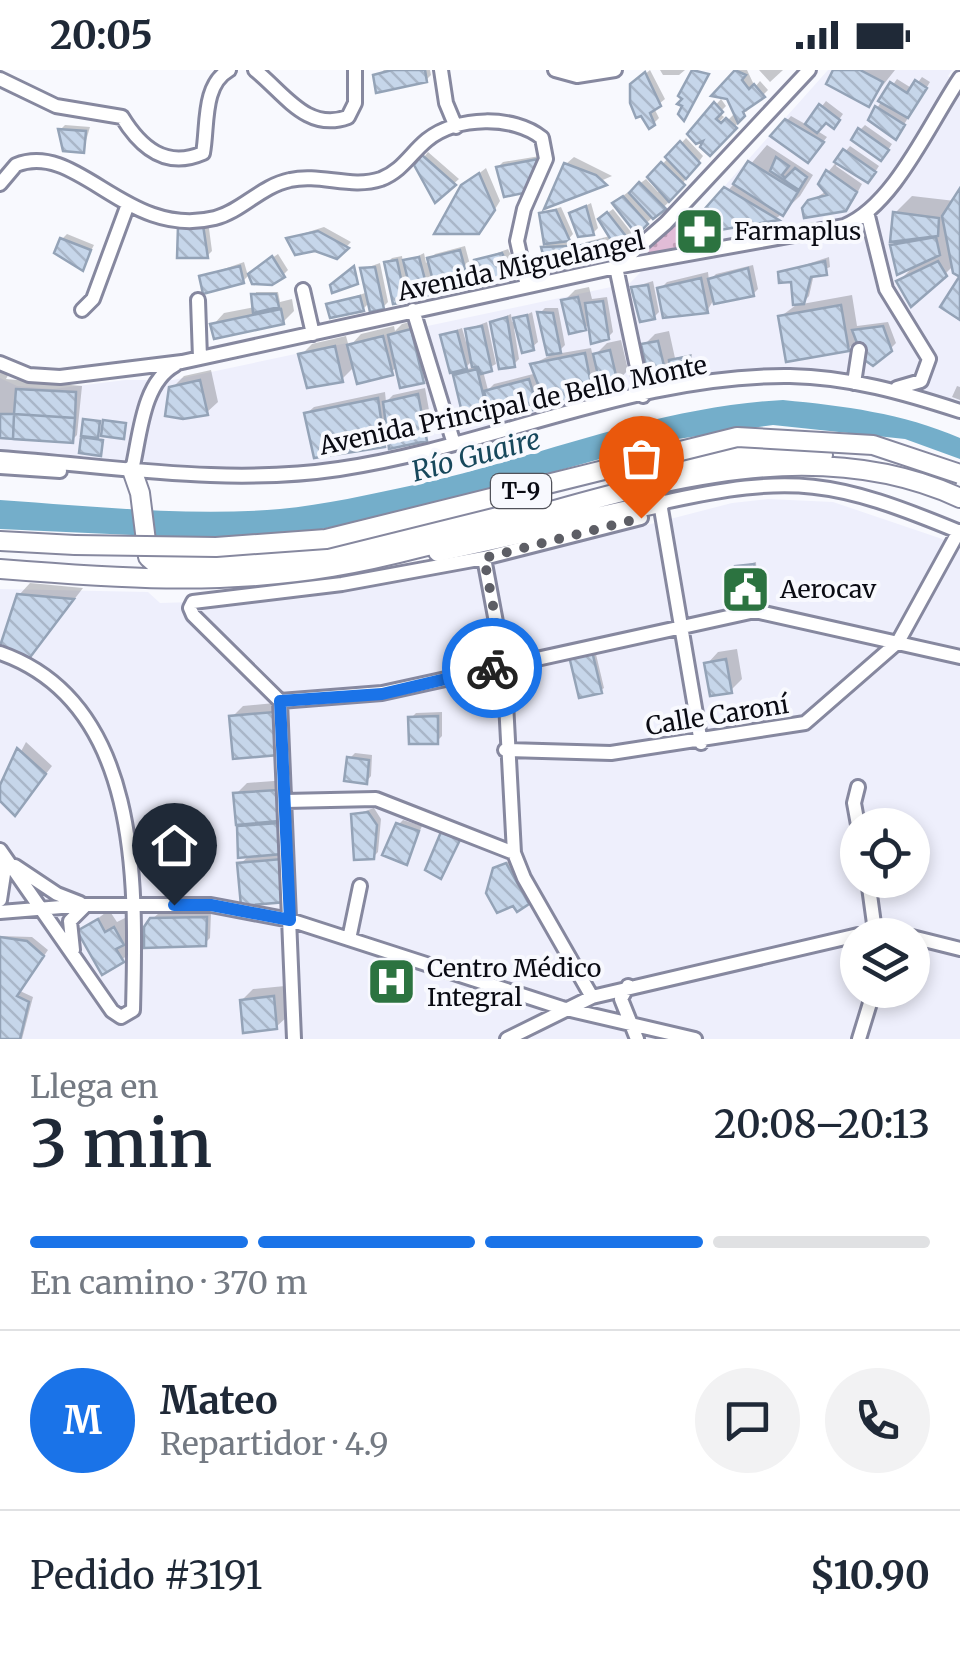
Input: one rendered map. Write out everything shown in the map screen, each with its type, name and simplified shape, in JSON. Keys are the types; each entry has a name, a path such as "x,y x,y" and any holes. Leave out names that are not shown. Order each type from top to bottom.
{"highway":[{"name":"T-9","path":"0,541 216,547 326,538 737,437 873,445 960,474"},
{"path":"132,470 140,492 147,550 163,564 309,558 752,454 786,452 862,460 884,464 909,478"},
{"name":"T-9","path":"0,571 127,580 248,579 336,566 719,472 831,466 870,468 960,498"},
{"path":"418,547 439,553 465,549 660,503"}],"street":[{"path":"0,79 56,106 122,117 134,137 157,156 175,161 203,153 209,99 222,74 229,70"},
{"path":"256,70 300,112 330,123 348,117 355,103 354,70"},
{"path":"441,70 446,103 456,126"},
{"path":"555,70 578,76 615,70"},
{"path":"643,396 616,267 666,223 809,70"},
{"path":"892,389 921,382 929,358 886,289 868,216 891,189 960,78"},
{"path":"0,184 16,165 44,160 66,168 127,206 160,218 216,218 261,190 291,180 372,182 390,175 427,140 456,126 515,123 545,142 546,159 519,227 527,286"},
{"path":"82,310 93,299 127,206"},
{"name":"Avenida Miguelangel","path":"0,363 44,377 182,362 616,267 768,242 868,216"},
{"path":"303,290 313,334"},
{"path":"198,300 200,358"},
{"path":"414,310 454,444"},
{"path":"854,383 859,350"},
{"path":"132,470 152,390 162,374 182,362"},
{"path":"131,368 146,372 152,390"},
{"name":"Avenida Principal de Bello Monte","path":"0,458 221,477 296,474 381,462 643,396 767,376 892,389 960,411"},
{"name":"Avenida Principal de Bello Monte","path":"0,467 108,474 132,470"},
{"path":"700,743 660,503 744,486 810,484 871,495 960,531"},
{"path":"294,1039 280,701 190,608 200,600 342,584 484,558 641,518"},
{"name":"Calle Caroní","path":"505,750 611,753 700,743 805,723 898,642 960,531"},
{"path":"484,558 504,664 505,750 514,852 524,878 592,996"},
{"path":"280,701 382,694 735,612 770,612 960,657"},
{"path":"0,653 52,680 102,747 116,785 136,904 133,1010 124,1017 112,1011 3,854"},
{"path":"855,808 858,787"},
{"path":"285,801 376,799 514,852"},
{"path":"3,854 57,894 86,905"},
{"path":"0,900 3,854"},
{"path":"349,939 360,886"},
{"path":"74,954 70,921 86,905"},
{"path":"0,912 86,905 211,905 290,920 634,1032 694,1039"},
{"path":"507,1039 592,996 840,939"},
{"path":"930,942 960,949"},
{"path":"628,986 620,999 634,1032"},
{"path":"858,1039 868,1008"}],"shaded area":[{"path":"828,70 952,70 948,76 960,84 960,413 839,378 692,385 416,456 253,476 0,458 0,378 17,386 53,389 125,380 173,380 630,283 714,198"},
{"path":"677,216 704,244 635,259"},
{"path":"768,499 833,502 960,545 960,1039 0,1039 0,589 148,592 160,603 300,599 496,564 732,503"}],"water":[{"name":"Río Guaire","path":"783,400 873,412 938,429 960,438 960,459 905,439 773,425 664,441 446,502 322,529 198,538 0,529 0,500 176,511 297,507 460,474 688,412"}],"building":[{"path":"392,70 425,70 427,82 376,93 373,75"},
{"path":"692,70 709,74 684,121 678,114 682,106 677,104 682,99 678,96"},
{"path":"735,70 746,75 742,80 749,89 754,84 765,97 743,112 745,116 738,123 727,99 711,96"},
{"path":"833,70 860,70 883,82 869,107 826,84"},
{"path":"645,72 661,106 650,113 655,125 649,129 641,116 636,118 630,103 630,84"},
{"path":"915,80 927,88 908,118 878,101 890,82 907,93"},
{"path":"714,102 723,112 716,119 721,123 726,118 737,128 710,156 700,147 703,141 696,144 687,134"},
{"path":"819,104 840,120 834,129 826,123 817,133 805,124"},
{"path":"875,106 905,125 896,140 868,120"},
{"path":"785,119 824,142 808,163 770,136"},
{"path":"858,128 889,150 881,161 851,140"},
{"path":"58,129 86,131 84,153 63,151"},
{"path":"680,141 700,163 686,179 665,157"},
{"path":"843,149 876,172 868,183 834,162"},
{"path":"422,155 456,185 435,203 414,165"},
{"path":"776,157 789,166 782,175 785,178 795,168 807,177 799,190 770,171"},
{"path":"538,159 524,193 504,197 496,167"},
{"path":"748,161 798,192 783,216 733,184"},
{"path":"661,162 685,185 669,202 647,177"},
{"path":"564,163 596,175 607,185 544,209"},
{"path":"826,170 857,192 846,211 804,218 802,208 808,200 827,195 818,184"},
{"path":"479,173 495,210 479,234 434,234 461,185"},
{"path":"639,182 666,209 653,219 629,193"},
{"path":"724,187 779,220 696,234 693,222"},
{"path":"960,188 960,277 953,273 942,216"},
{"path":"623,196 648,224 637,235 612,203"},
{"path":"586,206 594,235 578,237 569,213"},
{"path":"556,210 570,241 544,244 539,213"},
{"path":"607,212 632,244 619,253 598,219"},
{"path":"893,212 939,218 938,236 890,242"},
{"path":"203,225 208,258 177,258 178,226"},
{"path":"318,231 349,248 337,259 315,251 295,255 286,238"},
{"path":"936,237 940,255 897,275 890,245"},
{"path":"60,238 91,250 83,271 54,253"},
{"path":"603,240 610,256 583,264 578,246"},
{"path":"571,246 576,265 547,271 541,247"},
{"path":"460,250 469,284 436,292 427,258"},
{"path":"502,253 514,277 477,284 474,260"},
{"path":"272,256 285,277 272,285 252,284 248,274"},
{"path":"419,257 429,295 413,300 403,260"},
{"path":"397,260 406,302 393,304 384,262"},
{"path":"825,261 827,275 811,277 804,304 793,305 791,282 779,283 778,272"},
{"path":"938,261 947,276 911,307 896,281"},
{"path":"240,266 244,283 203,294 199,276"},
{"path":"354,266 358,284 332,293 330,285"},
{"path":"375,267 384,309 370,312 360,268"},
{"path":"748,268 754,296 714,304 708,279"},
{"path":"960,277 960,320 940,307"},
{"path":"701,278 708,313 663,318 657,288"},
{"path":"648,285 655,319 640,322 631,287"},
{"path":"251,294 276,294 279,307 253,313"},
{"path":"360,296 364,311 330,318 326,304"},
{"path":"578,297 586,330 569,334 561,300"},
{"path":"603,301 609,339 591,344 585,303"},
{"path":"841,305 849,351 786,362 778,316"},
{"path":"281,309 284,324 214,339 210,324"},
{"path":"537,312 553,313 561,353 547,355"},
{"path":"527,315 534,350 522,353 513,318"},
{"path":"507,317 515,367 499,369 490,322"},
{"path":"482,326 492,371 481,374 478,367 472,367 465,329"},
{"path":"883,326 892,351 873,366 863,359 852,330"},
{"path":"411,329 424,383 400,388 388,335"},
{"path":"457,331 467,369 450,373 440,335"},
{"path":"383,336 393,375 357,384 347,345"},
{"path":"658,341 666,374 649,378 641,344"},
{"path":"335,346 343,382 307,388 298,354"},
{"path":"610,350 618,384 601,388 593,354"},
{"path":"585,353 593,394 546,405 530,364"},
{"path":"690,356 690,372 671,375 669,360"},
{"path":"477,369 489,419 465,425 453,375"},
{"path":"529,379 538,409 491,418 484,391"},
{"path":"200,380 208,415 183,419 165,416 169,387"},
{"path":"16,389 76,392 75,418 14,414"},
{"path":"418,394 427,441 389,449 383,402"},
{"path":"378,398 385,447 314,458 304,413"},
{"path":"0,414 14,414 13,439 0,438"},
{"path":"14,414 75,418 73,443 13,439"},
{"path":"83,419 100,421 98,438 81,436"},
{"path":"103,420 126,423 124,439 101,436"},
{"path":"81,437 103,440 101,456 79,453"},
{"path":"754,564 757,593 737,595 735,566"},
{"path":"17,594 74,599 28,660 0,646"},
{"path":"592,651 602,693 579,698 569,656"},
{"path":"726,659 732,693 710,696 704,663"},
{"path":"274,712 278,755 233,759 229,716"},
{"path":"438,716 438,744 409,744 408,717"},
{"path":"17,748 46,774 15,816 0,801 0,785"},
{"path":"347,757 369,760 367,784 344,781"},
{"path":"277,790 279,821 236,825 233,793"},
{"path":"368,812 377,825 374,859 354,860 351,814"},
{"path":"279,823 282,854 238,858 237,826"},
{"path":"396,823 419,831 407,865 382,855"},
{"path":"441,832 460,840 441,879 425,870"},
{"path":"282,859 286,902 241,906 237,863"},
{"path":"506,863 529,904 517,912 513,906 497,913 486,893 493,868"},
{"path":"207,917 206,946 144,948 144,927 150,918"},
{"path":"98,919 105,932 114,927 124,945 116,949 124,962 102,975 77,931"},
{"path":"0,937 27,941 44,956 17,996 29,1002 20,1039 0,1039"},
{"path":"274,996 277,1029 243,1033 240,1000"}],"way so far":[{"path":"492,668 504,664 484,558 641,518"}],"place":[{"name":"Farmaplus","path":"699,231"},
{"name":"Aerocav","path":"745,589"},
{"name":"Centro Médico Integral","path":"392,982"}],"route":[{"path":"174,905 211,905 290,920 280,701 382,694 492,668"}]}
